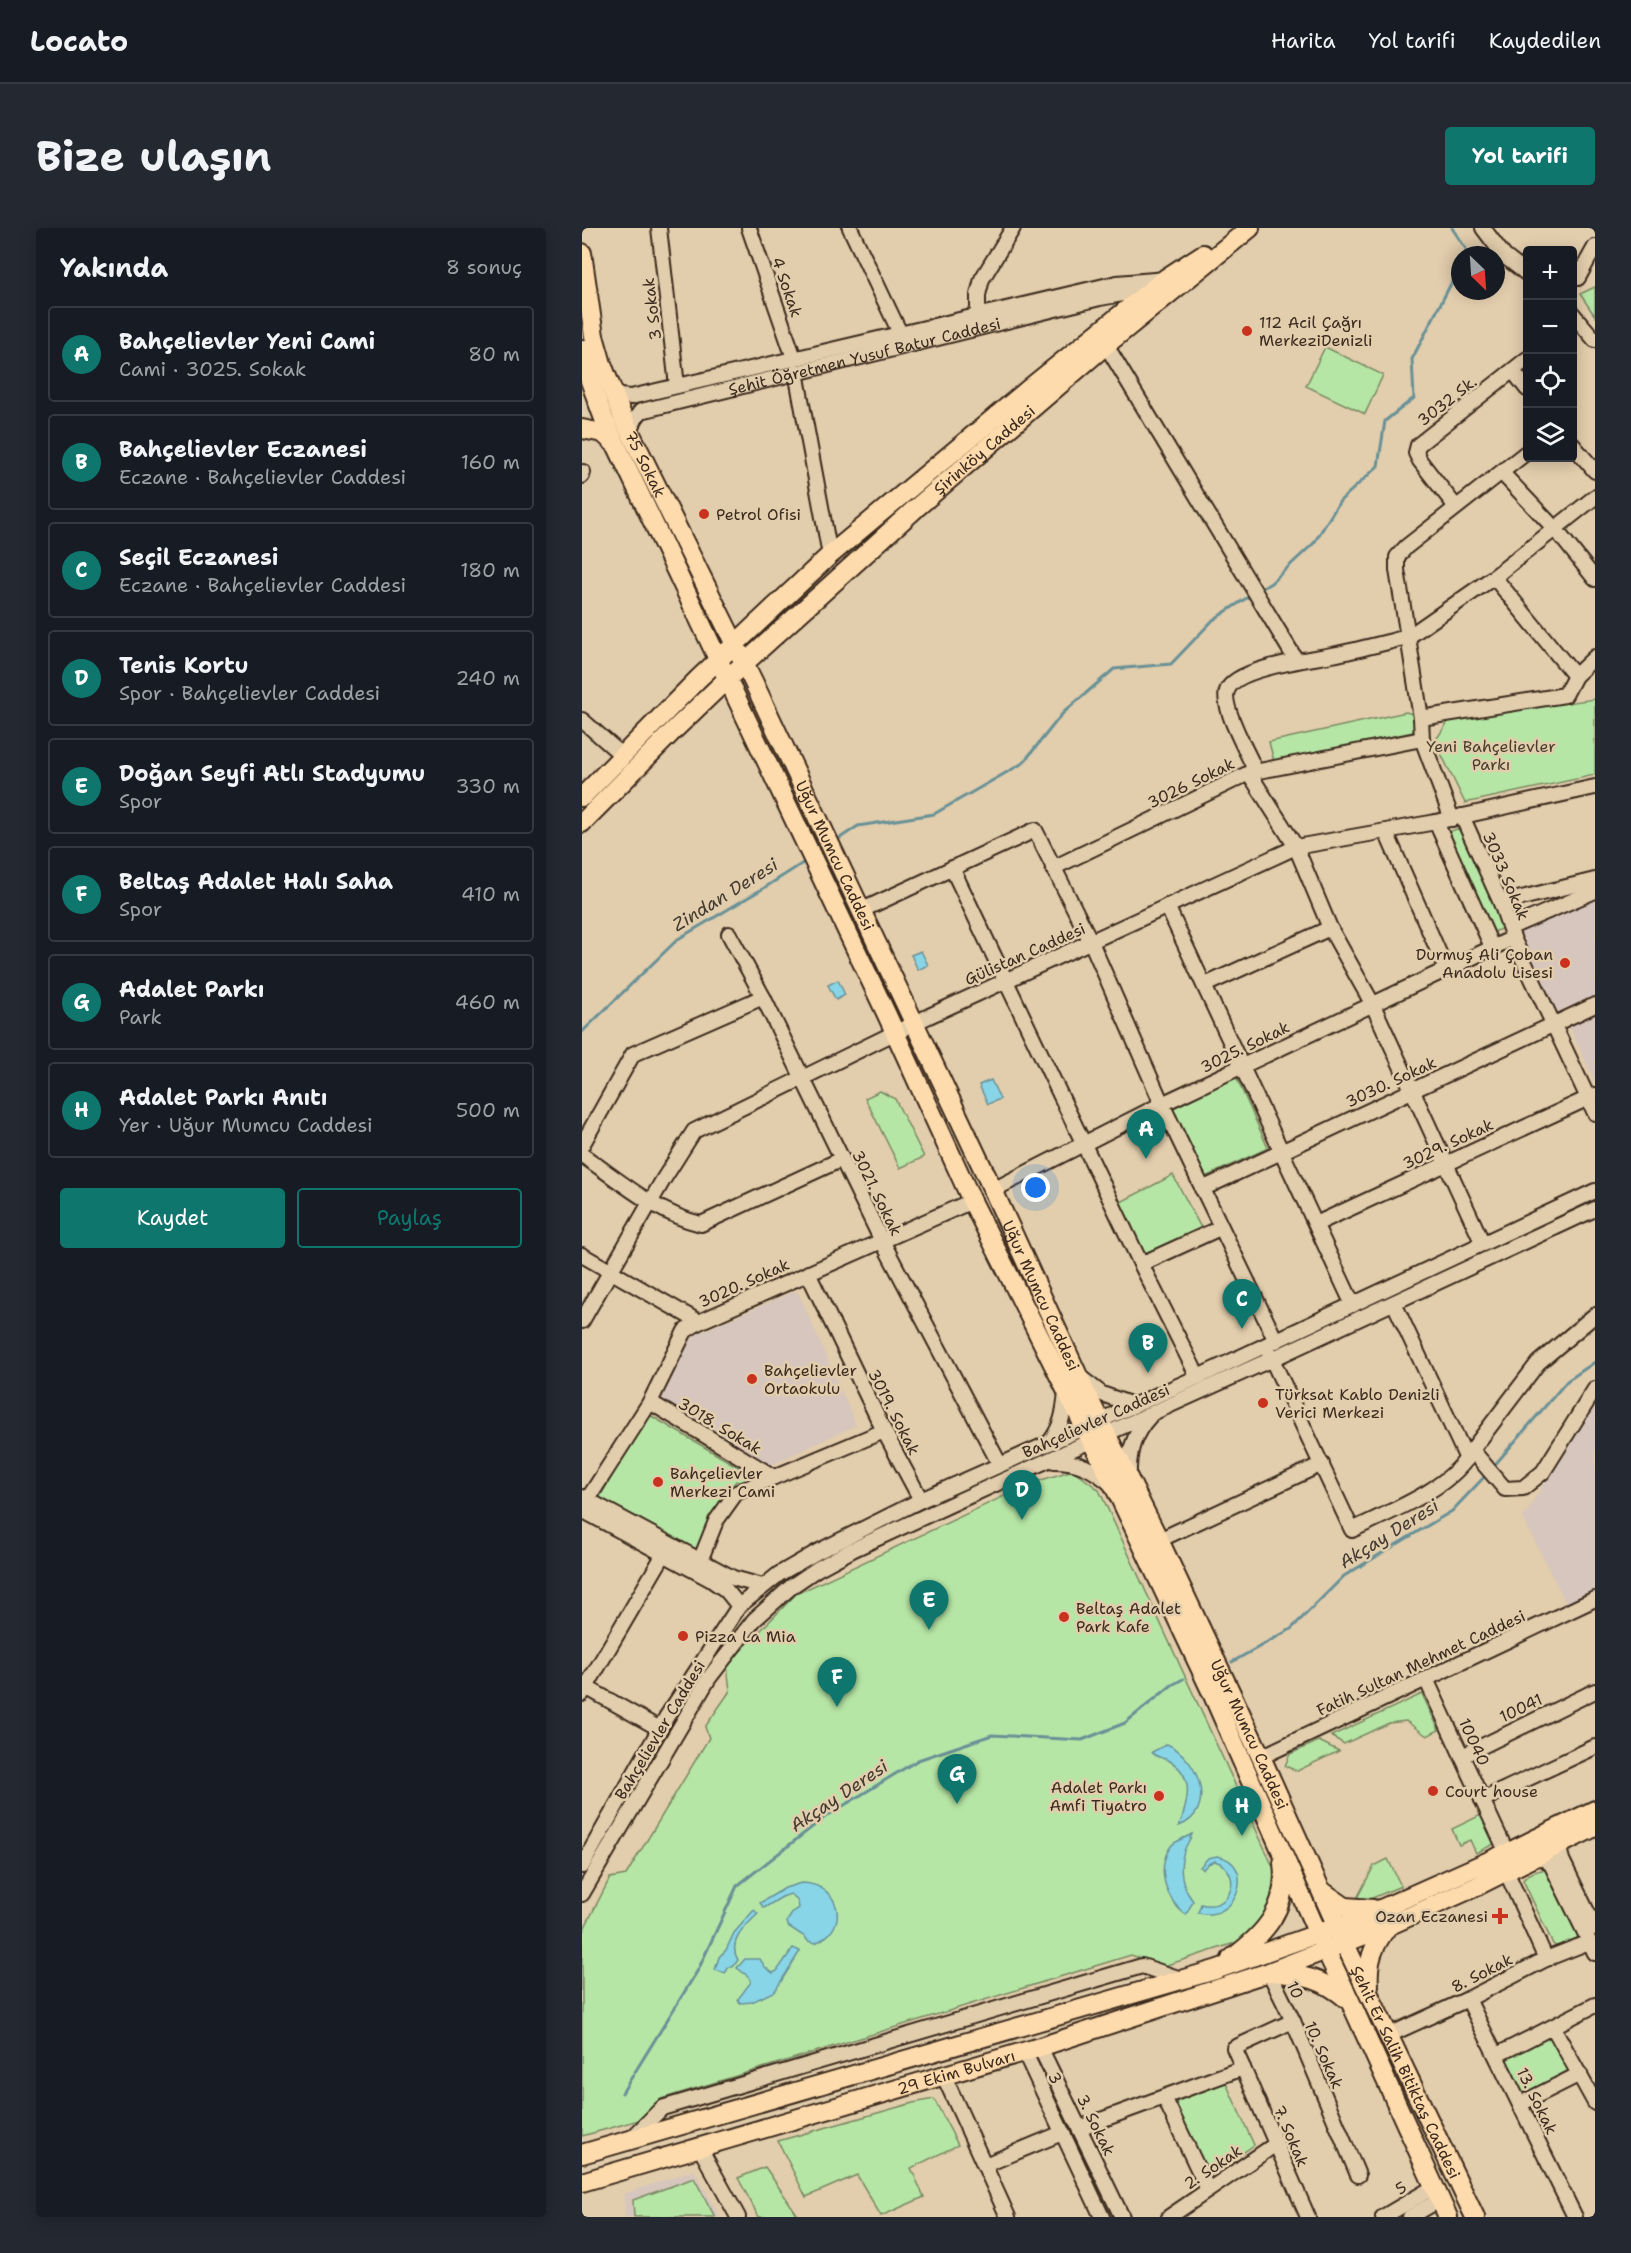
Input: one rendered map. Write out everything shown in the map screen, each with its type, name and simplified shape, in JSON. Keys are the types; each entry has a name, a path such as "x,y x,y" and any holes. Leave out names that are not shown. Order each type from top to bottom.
{"main road":[{"name":"Şirinköy Caddesi","path":"582,797 734,644 830,555 1031,387 1249,228"},
{"name":"75 Sokak","path":"582,253 594,336 623,439 727,680"},
{"name":"Şirinköy Caddesi","path":"582,823 674,730 744,664 916,508 1107,345 1166,288"},
{"name":"75 Sokak","path":"582,350 591,383 588,407 623,439 744,664"},
{"path":"582,429 593,429 623,439"},
{"name":"Uğur Mumcu Caddesi","path":"744,664 993,1190 1078,1376 1096,1430 1122,1484 1318,1934"},
{"name":"Uğur Mumcu Caddesi","path":"727,680 972,1201 1066,1392 1096,1430"},
{"name":"Uğur Mumcu Caddesi","path":"1122,1484 1159,1540 1338,1927"},
{"path":"1506,1862 1595,1810"},
{"path":"1506,1862 1535,1856 1595,1827"},
{"path":"1215,1970 1255,1940 1277,1912 1285,1882 1281,1846"},
{"name":"29 Ekim Bulvarı","path":"582,2154 1184,1980 1338,1927 1381,1908 1506,1862"},
{"name":"29 Ekim Bulvarı","path":"582,2182 1032,2049 1269,1972 1388,1926 1506,1862"},
{"path":"1321,1891 1346,1907 1381,1908"},
{"path":"1369,1994 1368,1964 1378,1939 1388,1926"},
{"name":"Şehit Er Salih Bitiktaş Caddesi","path":"1338,1927 1475,2217"},
{"name":"Şehit Er Salih Bitiktaş Caddesi","path":"1318,1934 1352,2003 1448,2217"},
{"path":"1269,1972 1316,1979 1332,1987 1352,2003"}],"street":[{"name":"3 Sokak","path":"659,228 677,386"},
{"name":"4 Sokak","path":"749,228 795,365 830,555"},
{"path":"850,228 900,333"},
{"path":"978,315 978,295 982,279 1013,228"},
{"path":"1483,228 1504,255 1523,271"},
{"path":"1577,276 1595,247"},
{"path":"1577,278 1595,270"},
{"name":"Şehit Öğretmen Yusuf Batur Caddesi","path":"623,439 641,411 900,333 1117,283 1166,288"},
{"name":"Şehit Öğretmen Yusuf Batur Caddesi","path":"611,391 619,396 631,397 677,386 795,365 1100,298 1166,288"},
{"path":"1577,320 1595,340"},
{"path":"1107,345 1296,660"},
{"name":"3032 Sk.","path":"1455,507 1420,461 1416,453 1419,445 1523,362"},
{"path":"1513,371 1523,384"},
{"path":"1577,450 1595,471"},
{"path":"1455,507 1523,455"},
{"path":"1502,473 1556,530 1595,579"},
{"path":"1483,1245 1371,1004 1329,927 1296,847 1253,772 1227,705 1227,690 1233,681 1296,660 1332,655 1408,637 1494,577 1595,497"},
{"name":"3033 Sokak","path":"1455,507 1397,557 1397,570 1421,718 1422,739 1457,818 1501,903 1553,1024 1592,1097 1595,1113"},
{"path":"1494,577 1575,676"},
{"path":"1421,718 1565,695 1575,676 1595,657"},
{"path":"582,720 623,756"},
{"name":"3026 Sokak","path":"1053,868 1253,772 1422,739"},
{"name":"Gülistan Caddesi","path":"582,1321 650,1202 694,1131 1006,979 1296,847 1457,818 1595,787"},
{"path":"1436,822 1492,947"},
{"path":"860,911 1035,830 1090,942 1220,1228 1270,1343 1272,1359 1352,1530 1434,1490 1470,1455 1538,1363 1595,1315"},
{"path":"1386,832 1446,969"},
{"path":"952,868 1141,1264 1198,1377"},
{"path":"1501,903 1595,880"},
{"name":"3025. Sokak","path":"993,1190 1162,1104 1492,947 1512,932 1595,891"},
{"path":"1167,906 1353,1305"},
{"path":"1205,985 1329,927"},
{"name":"3021. Sokak","path":"729,934 763,997 881,1239 1000,1466"},
{"path":"582,1145 633,1054 763,997"},
{"name":"3030. Sokak","path":"1202,1189 1595,1005"},
{"name":"3029. Sokak","path":"1316,1224 1592,1097"},
{"path":"582,1155 650,1202 680,1219 701,1224 842,1159"},
{"name":"Bahçelievler Caddesi","path":"582,1894 709,1678 754,1620 792,1586 852,1550 1049,1461 1133,1405 1483,1245 1595,1191"},
{"name":"3020. Sokak","path":"583,1504 650,1402 685,1331 699,1322 881,1239 972,1201"},
{"name":"Bahçelievler Caddesi","path":"582,1866 660,1729 739,1606 762,1586 817,1552 921,1500 1049,1443 1152,1413 1595,1209"},
{"path":"1141,1264 1220,1228"},
{"path":"582,1255 699,1322"},
{"name":"3019. Sokak","path":"808,1273 884,1431 921,1500"},
{"path":"1394,1303 1470,1455 1487,1469 1505,1489 1523,1488 1544,1472 1595,1389"},
{"path":"1078,1376 1102,1394 1133,1405"},
{"path":"1049,1443 1060,1426 1066,1392"},
{"name":"3018. Sokak","path":"650,1402 774,1477"},
{"path":"1049,1461 1068,1461 1080,1464 1122,1484 1137,1432 1152,1413"},
{"name":"3018. Sokak","path":"700,1561 716,1521 736,1493 884,1431"},
{"path":"1159,1540 1322,1464"},
{"path":"583,1504 726,1590 739,1606"},
{"path":"583,1504 733,1578 762,1586"},
{"path":"660,1729 583,1689 664,1554"},
{"name":"Fatih Sultan Mehmet Caddesi","path":"1261,1757 1595,1599"},
{"name":"10040","path":"1426,1679 1482,1800 1546,1959"},
{"name":"10041","path":"1461,1756 1595,1691"},
{"path":"1482,1800 1595,1747"},
{"path":"1563,1843 1560,1852 1562,1860 1595,1928"},
{"path":"1535,1856 1551,1864 1592,1948"},
{"name":"8. Sokak","path":"1389,2035 1468,1999 1546,1959 1592,1948"},
{"path":"630,2140 662,2108 1131,1969 1142,1966 1184,1980"},
{"name":"10","path":"1269,1972 1293,2021"},
{"name":"13. Sokak","path":"1468,1999 1575,2217"},
{"path":"1497,2055 1595,2005"},
{"name":"10. Sokak","path":"1243,2068 1234,2048 1293,2021 1358,2175"},
{"path":"1552,2027 1595,2103"},
{"name":"3. Sokak","path":"1032,2049 1079,2128 1122,2217"},
{"name":"3","path":"1032,2049 1062,2133 1102,2217"},
{"path":"1079,2128 1243,2068"},
{"name":"7. Sokak","path":"1243,2068 1308,2217"},
{"path":"943,2074 1008,2217"},
{"path":"1520,2104 1580,2074"},
{"path":"1164,2097 1208,2190"},
{"path":"985,2165 1062,2133"},
{"name":"2. Sokak","path":"1169,2217 1276,2144"},
{"path":"700,2148 738,2217"},
{"path":"1410,2217 1438,2193"},
{"name":"5","path":"1383,2217 1438,2193"}],"shaded area":[{"name":"Durmuş Ali Çoban Anadolu Lisesi","path":"1595,898 1595,995 1557,1012 1519,930"},
{"path":"1595,1014 1595,1082 1569,1026"},
{"name":"Bahçelievler Ortaokulu","path":"793,1292 798,1292 856,1425 769,1466 659,1398 686,1346 696,1334"},
{"path":"1595,1400 1595,1591 1567,1605 1523,1518"},
{"path":"694,2170 720,2217 625,2217 624,2194"}],"green space":[{"path":"1595,287 1595,316 1580,294"},
{"path":"1325,347 1383,375 1365,414 1306,386"},
{"name":"Yeni Bahçelievler Parkı","path":"1595,699 1595,775 1465,803 1435,741 1448,722 1457,718"},
{"path":"1406,712 1415,715 1413,732 1274,761 1269,742"},
{"path":"1460,828 1505,927 1492,933 1448,832"},
{"path":"1236,1077 1268,1148 1203,1178 1169,1110"},
{"path":"880,1091 895,1099 924,1157 900,1168 865,1098"},
{"path":"1173,1175 1201,1228 1142,1258 1115,1205"},
{"path":"648,1414 750,1474 743,1483 736,1481 721,1500 696,1554 598,1500"},
{"path":"1073,1470 1099,1490 1275,1871 1270,1903 1258,1925 1241,1941 1164,1966 1131,1955 661,2099 639,2120 582,2136 582,1933 610,1878 626,1875 709,1738 705,1727 730,1691 727,1665 796,1594 1032,1483"},
{"path":"1422,1694 1439,1730 1427,1736 1406,1721 1389,1723 1344,1744 1331,1736"},
{"path":"1319,1741 1339,1751 1297,1771 1285,1766 1290,1754"},
{"path":"1481,1815 1494,1844 1476,1853 1470,1840 1459,1845 1452,1829"},
{"path":"1388,1859 1401,1886 1365,1901 1357,1898 1374,1866"},
{"path":"1547,1869 1581,1932 1576,1941 1559,1948 1553,1944 1523,1880 1537,1871"},
{"path":"1550,2034 1569,2070 1522,2095 1503,2059"},
{"path":"1225,2081 1254,2145 1207,2178 1171,2104"},
{"path":"934,2099 958,2145 911,2168 924,2197 881,2216 857,2175 806,2197 778,2141 913,2103"},
{"path":"765,2167 799,2217 759,2217 738,2178"},
{"path":"694,2178 715,2217 634,2217 633,2200"}],"water":[{"path":"921,951 928,965 918,970 911,955"},
{"path":"838,980 845,995 836,1000 828,985"},
{"path":"991,1080 1000,1099 988,1104 979,1085"},
{"path":"1167,1744 1188,1761 1200,1785 1201,1797 1198,1809 1191,1819 1179,1826 1187,1799 1186,1781 1177,1766 1152,1752"},
{"path":"1192,1834 1181,1864 1184,1884 1193,1901 1186,1915 1168,1893 1163,1874 1166,1855 1171,1846"},
{"path":"1217,1856 1229,1861 1236,1869 1239,1879 1238,1890 1233,1901 1224,1909 1212,1914 1198,1913 1201,1904 1220,1903 1227,1897 1230,1890 1232,1882 1230,1874 1224,1866 1215,1861 1203,1869 1200,1867 1208,1858"},
{"path":"801,1883 825,1890 832,1898 836,1908 837,1918 834,1928 827,1936 815,1943 808,1941 788,1926 787,1921 799,1908 798,1902 792,1895 782,1897 764,1908 760,1903 785,1888"},
{"path":"754,1910 758,1914 743,1929 736,1941 735,1953 738,1960 725,1973 715,1970 719,1957 726,1950 734,1933"},
{"path":"793,1948 800,1951 775,1991 752,2002 740,2003 738,1999 751,1982 749,1977 737,1968 745,1959 760,1959 773,1973 777,1971"}],"waterway":[{"path":"1452,228 1464,246"},
{"name":"Zindan Deresi","path":"1261,589 1271,583 1314,543 1340,501 1378,466 1385,421 1414,398 1412,359 1451,284"},
{"name":"Zindan Deresi","path":"834,842 858,826 934,814 1023,763 1063,713 1114,669 1171,664 1213,620 1248,597"},
{"name":"Zindan Deresi","path":"582,1032 678,939 806,861"},
{"name":"Akçay Deresi","path":"1492,1468 1567,1381 1595,1362"},
{"name":"Akçay Deresi","path":"1232,1662 1291,1629 1344,1576 1452,1511 1488,1473"},
{"name":"Akçay Deresi","path":"622,2093 698,1970 737,1886 825,1817 918,1760 992,1735 1082,1740 1125,1723 1172,1685 1183,1679"}],"place":[{"name":"112 Acil Çağrı MerkeziDenizli","path":"1247,331"},
{"name":"Petrol Ofisi","path":"704,514"},
{"name":"Durmuş Ali Çoban Anadolu Lisesi","path":"1565,963"},
{"name":"Bahçelievler Yeni Cami","path":"1146,1159"},
{"name":"Seçil Eczanesi","path":"1242,1329"},
{"name":"Bahçelievler Eczanesi","path":"1148,1373"},
{"name":"Bahçelievler Ortaokulu","path":"752,1379"},
{"name":"Türksat Kablo Denizli Verici Merkezi","path":"1263,1403"},
{"name":"Bahçelievler Merkezi Cami","path":"658,1482"},
{"name":"Tenis Kortu","path":"1022,1520"},
{"name":"Beltaş Adalet Park Kafe","path":"1064,1617"},
{"name":"Doğan Seyfi Atlı Stadyumu","path":"929,1630"},
{"name":"Pizza La Mia","path":"683,1636"},
{"name":"Beltaş Adalet Halı Saha","path":"837,1707"},
{"name":"Court house","path":"1433,1791"},
{"name":"Adalet Parkı Amfi Tiyatro","path":"1159,1796"},
{"name":"Adalet Parkı","path":"957,1804"},
{"name":"Adalet Parkı Anıtı","path":"1242,1836"},
{"name":"Ozan Eczanesi","path":"1500,1916"}]}
